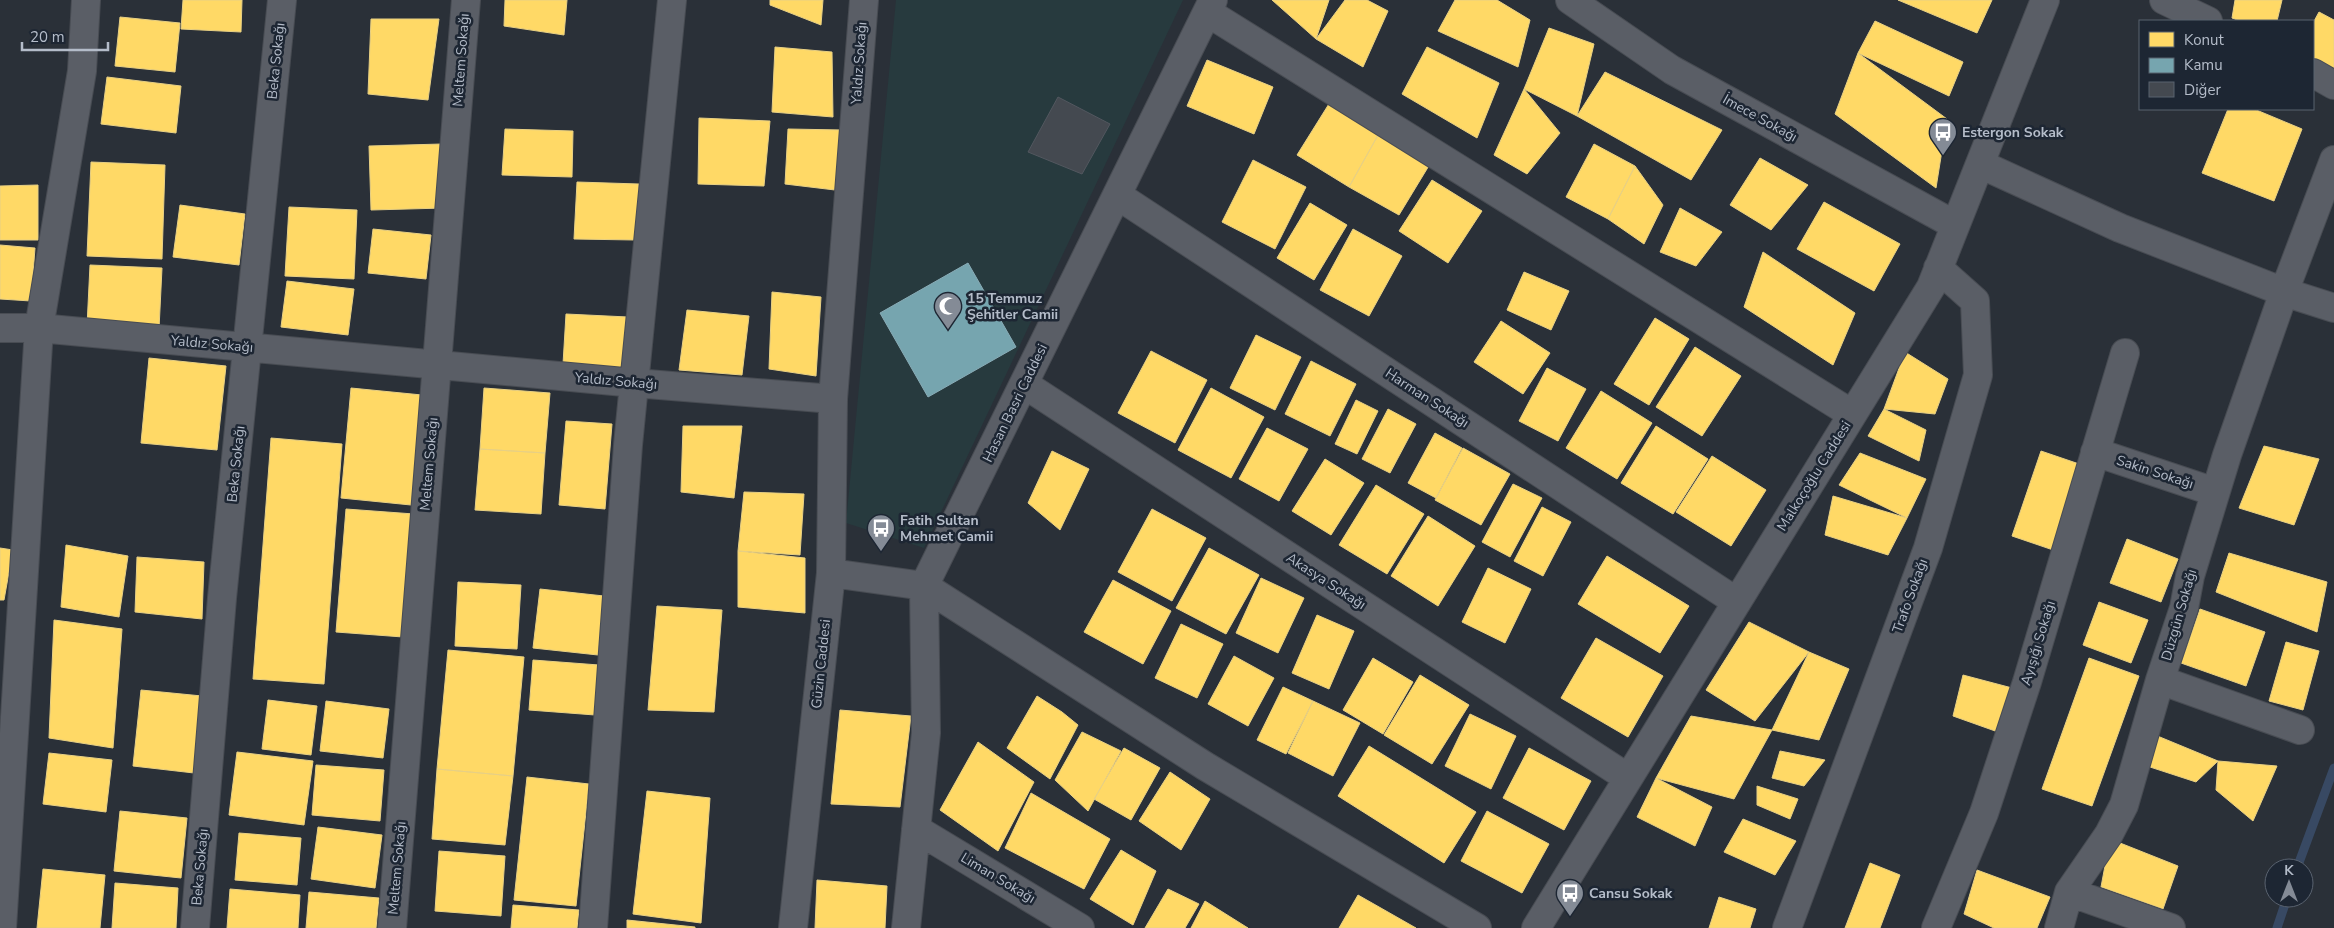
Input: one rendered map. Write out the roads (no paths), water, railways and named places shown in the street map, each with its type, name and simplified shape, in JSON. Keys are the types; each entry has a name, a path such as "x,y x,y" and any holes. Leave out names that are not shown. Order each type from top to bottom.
{"street":[{"path":"2,928 39,328 82,71 86,0"},
{"name":"Beka Sokağı","path":"195,928 222,598 282,0"},
{"name":"Meltem Sokağı","path":"392,928 466,0"},
{"path":"593,928 635,383 672,0"},
{"name":"Yaldız Sokağı","path":"0,328 39,328 635,383 833,398 864,0"},
{"name":"İmece Sokağı","path":"1570,0 1672,70 1955,225"},
{"name":"Malkoçoğlu Caddesi","path":"1536,928 1930,287 2045,0"},
{"path":"2164,0 2206,20"},
{"path":"1210,6 1852,414"},
{"name":"Hasan Basri Caddesi","path":"924,586 1210,6"},
{"path":"2314,74 2334,85"},
{"name":"Düzgün Sokağı","path":"2058,928 2069,892 2109,834 2124,805 2160,680 2184,608 2190,576 2215,492 2284,292 2334,160"},
{"path":"1980,164 2120,228 2284,292 2334,308"},
{"name":"Harman Sokağı","path":"1117,195 1737,602"},
{"name":"Trafo Sokağı","path":"1787,928 1928,548 1978,375 1974,301 1938,268"},
{"name":"Ayışığı Sokağı","path":"1936,928 1987,803 2027,682 2125,353"},
{"name":"Akasya Sokağı","path":"1024,384 1628,778"},
{"name":"Güzin Caddesi","path":"793,928 830,573 833,398"},
{"name":"Sakin Sokağı","path":"2096,452 2215,492"},
{"path":"830,573 924,586 1205,766 1477,928"},
{"path":"906,928 926,733 924,586"},
{"path":"2160,680 2300,730"},
{"name":"Liman Sokağı","path":"916,829 1080,928"},
{"path":"2069,892 2171,928"}],"waterway":[{"path":"2301,858 2334,768"},
{"path":"2277,928 2284,908"}],"place":[{"name":"Estergon Sokak","path":"1943,156"},
{"name":"15 Temmuz Şehitler Camii","path":"948,330"},
{"name":"Fatih Sultan Mehmet Camii","path":"881,552"},
{"name":"Cansu Sokak","path":"1570,917"}]}
